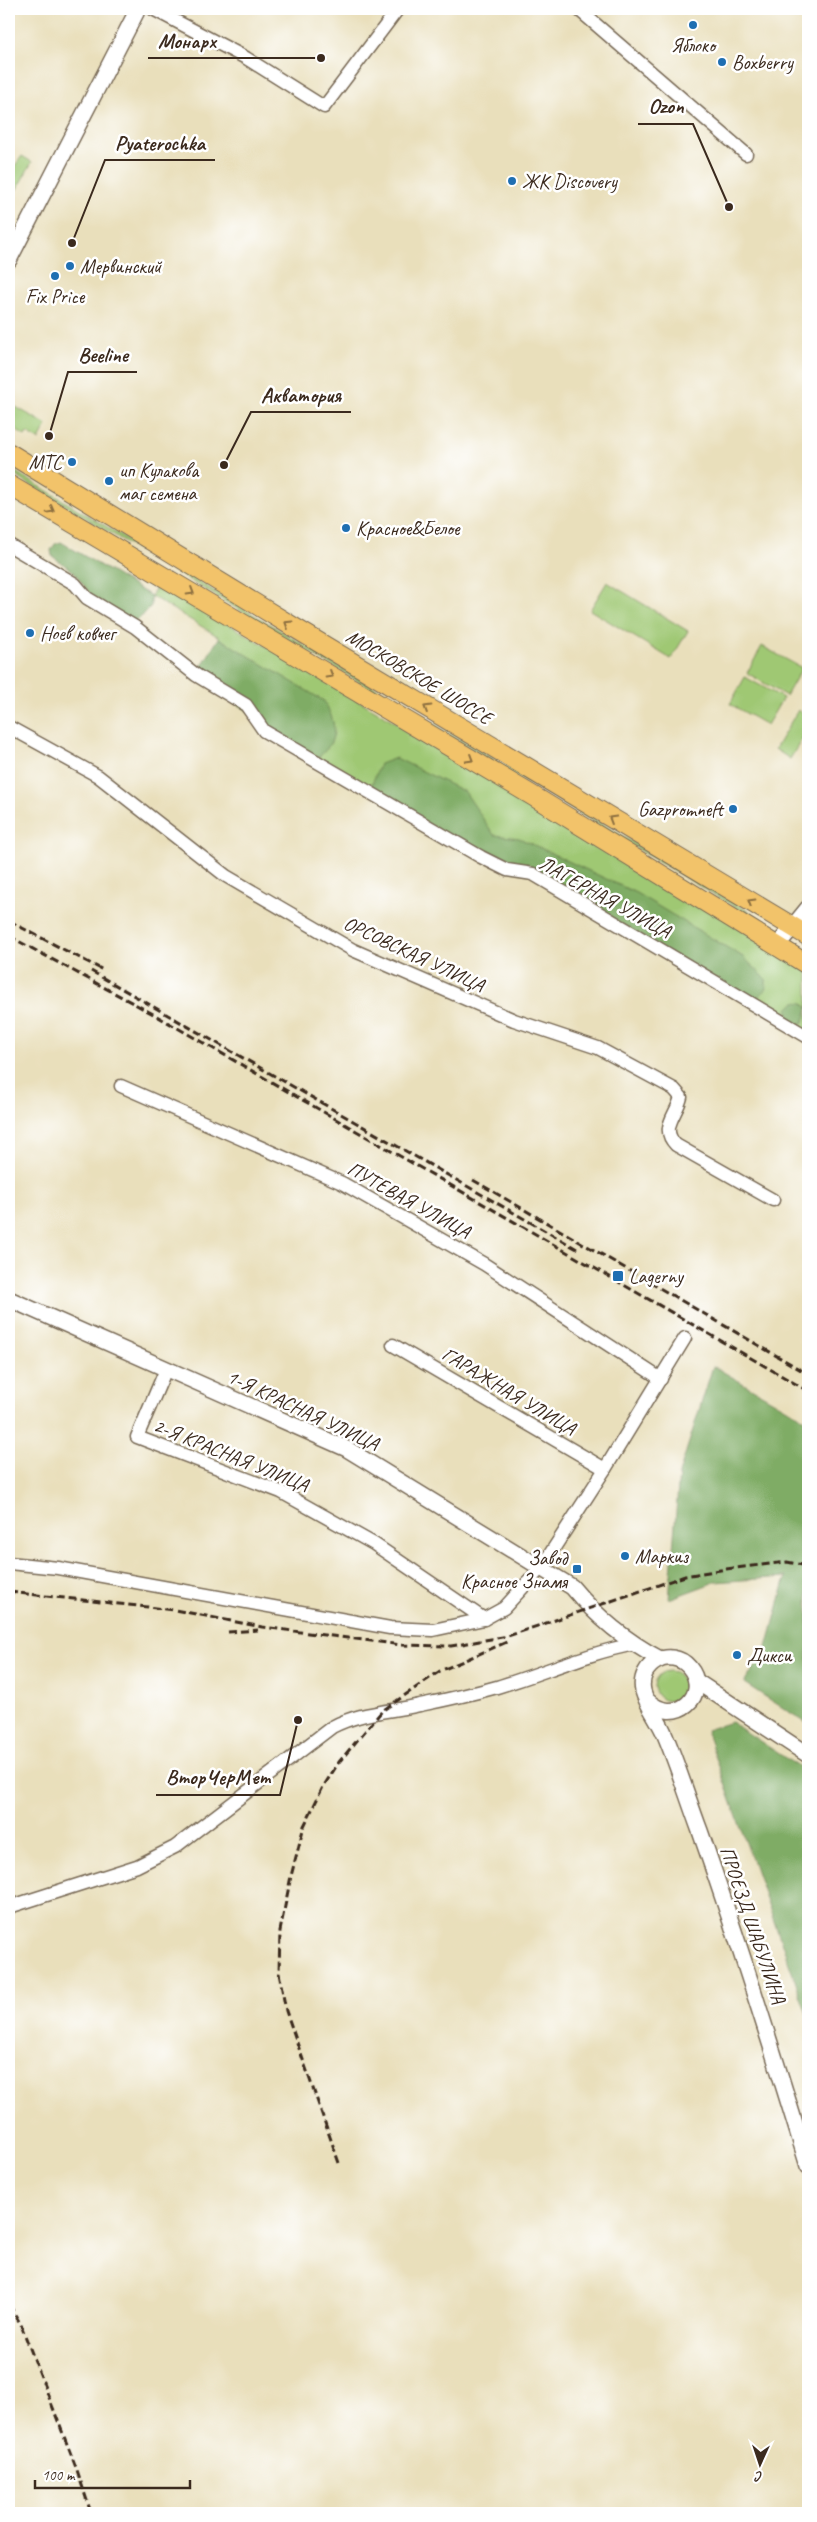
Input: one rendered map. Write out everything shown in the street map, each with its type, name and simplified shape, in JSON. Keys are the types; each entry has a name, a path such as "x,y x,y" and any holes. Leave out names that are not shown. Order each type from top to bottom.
{"main road":[{"name":"МОСКОВСКОЕ ШОССЕ","path":"9,453 304,634 801,931"},
{"path":"9,485 533,796 808,965"}],"street":[{"path":"9,260 138,9"},
{"path":"153,9 246,58 324,107 398,9"},
{"path":"578,9 746,154"},
{"name":"ЛАГЕРНАЯ УЛИЦА","path":"9,545 75,584 87,598 135,627 196,675 246,705 264,731 481,857 507,870 533,874 808,1037"},
{"name":"ОРСОВСКАЯ УЛИЦА","path":"9,727 98,776 226,876 353,950 514,1020 598,1048 674,1089 681,1097 668,1124 671,1140 676,1145 773,1200"},
{"path":"777,946 801,931 808,908"},
{"name":"ПУТЕВАЯ УЛИЦА","path":"121,1086 342,1183 484,1264 661,1379"},
{"name":"1-Я КРАСНАЯ УЛИЦА","path":"9,1299 348,1449 572,1587 591,1609 635,1644 660,1659"},
{"path":"9,1563 58,1568 390,1628 433,1630 484,1619 504,1608 541,1568 605,1469 685,1338"},
{"name":"ГАРАЖНАЯ УЛИЦА","path":"394,1345 605,1469"},
{"name":"2-Я КРАСНАЯ УЛИЦА","path":"166,1368 137,1437 281,1492 374,1544 484,1619"},
{"path":"9,1907 137,1866 175,1847 332,1726 348,1718 367,1713 419,1706 498,1686 608,1649 635,1644"},
{"name":"ПРОЕЗД ШАБУЛИНА","path":"635,1644 644,1675 644,1692 665,1734 724,1898 808,2166"},
{"path":"644,1675 652,1662 660,1659 681,1660 688,1665 696,1681 808,1755"},
{"path":"647,1700 662,1711 671,1712 687,1705 693,1698 696,1681"},
{"path":"693,1698 704,1695 719,1696"},
{"path":"665,1734 662,1727 671,1712"}],"green space":[{"path":"22,156 32,162 14,194 9,194 9,164 14,167"},
{"path":"9,403 47,425 39,440 27,433 25,436 17,430 10,418"},
{"path":"9,468 768,923 768,927 9,472"},
{"path":"61,542 151,596 151,606 138,620 130,621 93,598 73,571 52,556 51,550 55,544"},
{"path":"607,582 688,631 671,659 590,610"},
{"path":"159,583 808,965 808,1037 533,874 264,731 219,637 151,596"},
{"path":"219,638 324,701 332,718 334,733 328,746 315,760 264,731 255,716 196,675"},
{"path":"762,646 802,668 786,696 747,673"},
{"path":"745,677 783,698 767,725 730,704"},
{"path":"798,710 808,716 808,729 790,759 775,749"},
{"path":"396,758 465,792 494,835 519,838 636,893 743,957 766,979 766,988 753,1005 533,874 507,870 369,791 380,764"},
{"path":"795,1002 803,1003 808,1008 804,1021 799,1025 790,1020 788,1009"},
{"path":"713,1366 808,1421 808,1724 744,1683 766,1651 786,1577 715,1582 669,1599 679,1474"},
{"path":"669,1671 675,1672 683,1680 683,1692 675,1700 669,1701 663,1700 655,1692 654,1686 655,1680 663,1672"},
{"path":"731,1722 808,1773 808,2017 706,1730"}],"railway":[{"path":"9,921 103,970"},
{"path":"9,936 155,1015 808,1391"},
{"path":"91,971 577,1249"},
{"path":"473,1180 808,1374"},
{"path":"9,1592 175,1610 262,1627 402,1645 451,1646 508,1636 685,1576 787,1562 808,1566"},
{"path":"228,1632 258,1630"},
{"path":"339,2163 286,2011 279,1973 280,1931 291,1876 304,1826 323,1787 339,1762 382,1711 440,1671 509,1641"},
{"path":"9,2304 21,2325 77,2470 91,2513"}],"place":[{"name":"Яблоко","path":"693,25"},
{"name":"Монарх","path":"321,58"},
{"name":"Boxberry","path":"722,62"},
{"name":"ЖК Discovery","path":"512,181"},
{"name":"Ozon","path":"729,207"},
{"name":"Pyaterochka","path":"72,243"},
{"name":"Мервинский","path":"70,266"},
{"name":"Fix Price","path":"55,276"},
{"name":"Beeline","path":"49,436"},
{"name":"МТС","path":"72,462"},
{"name":"Акватория","path":"224,465"},
{"name":"ип Кулакова маг семена","path":"109,481"},
{"name":"Красное&Белое","path":"346,528"},
{"name":"Ноев ковчег","path":"30,633"},
{"name":"Gazpromneft","path":"733,809"},
{"name":"Lagerny","path":"618,1276"},
{"name":"Маркиз","path":"625,1556"},
{"name":"Завод Красное Знамя","path":"577,1569"},
{"name":"Дикси","path":"737,1655"},
{"name":"ВторЧерМет","path":"298,1720"}]}
